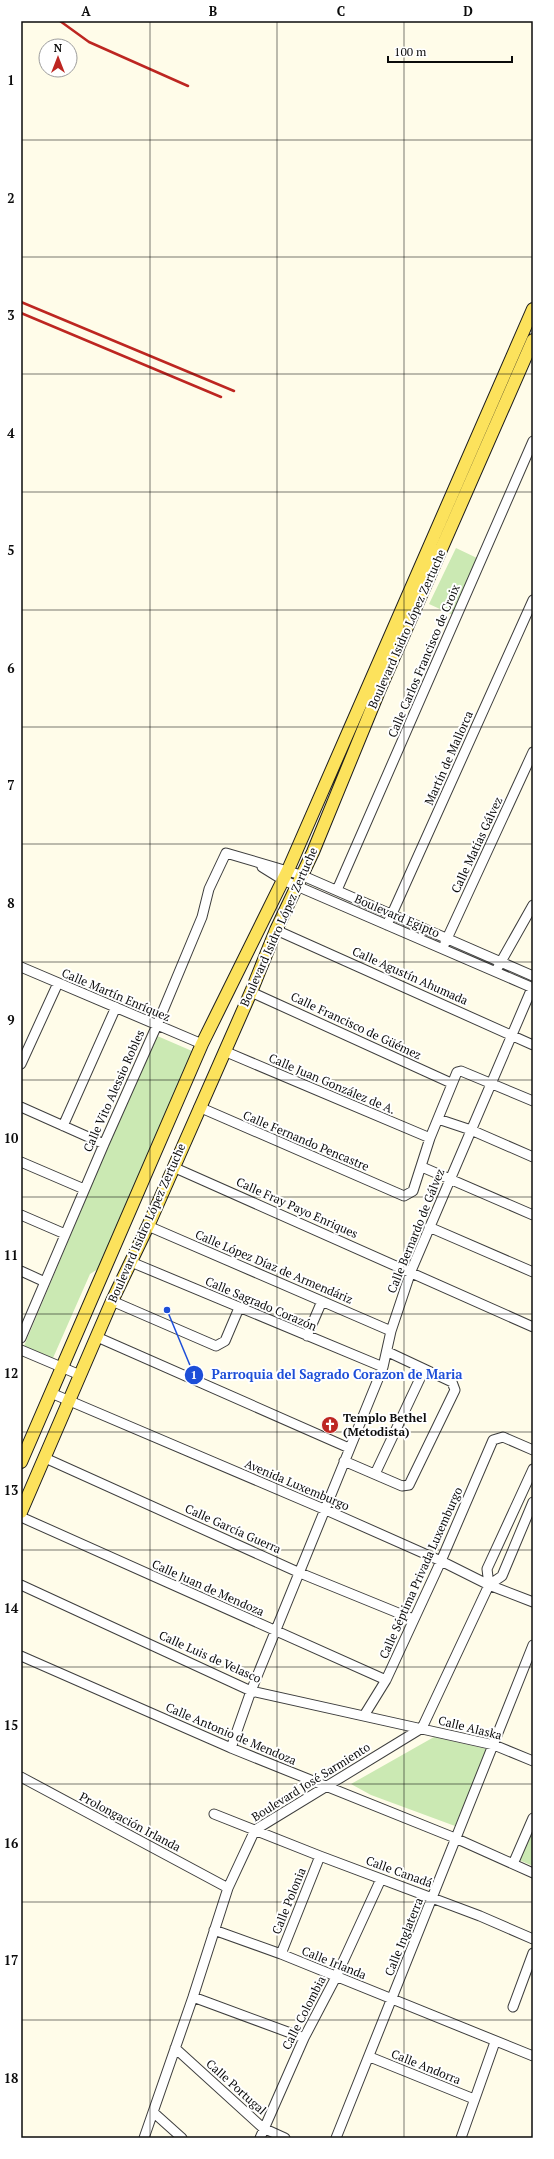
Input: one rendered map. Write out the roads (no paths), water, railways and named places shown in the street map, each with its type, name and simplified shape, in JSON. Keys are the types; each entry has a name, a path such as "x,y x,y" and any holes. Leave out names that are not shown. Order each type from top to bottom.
{"main road":[{"name":"Boulevard Isidro López Zertuche","path":"21,1512 112,1301 148,1226 224,1051 252,992 276,930 313,852 503,394 533,309"},
{"name":"Boulevard Isidro López Zertuche","path":"21,1462 202,1044 286,875 503,394 533,340"}],"street":[{"name":"Calle Carlos Francisco de Croix","path":"337,890 533,441"},
{"name":"Martín de Mallorca","path":"387,925 533,600"},
{"name":"Calle Matías Gálvez","path":"443,948 533,752"},
{"name":"Boulevard Egipto","path":"226,853 286,875 387,925 443,948 532,988"},
{"name":"Calle Vito Alessio Robles","path":"21,1338 23,1326 45,1282 84,1189 157,1025 202,917 209,889 226,853"},
{"name":"Boulevard Egipto","path":"299,881 337,890 533,976"},
{"path":"495,972 533,905"},
{"name":"Calle Agustín Ahumada","path":"276,930 533,1045"},
{"name":"Calle Martín Enríquez","path":"21,967 202,1044"},
{"path":"21,1064 58,983"},
{"name":"Calle Bernardo de Gálvez","path":"231,1748 251,1690 326,1510 348,1448 383,1367 388,1352 391,1331 410,1271 451,1179 532,988"},
{"name":"Calle Francisco de Güémez","path":"252,992 453,1078 461,1071 491,1082 533,1101"},
{"path":"63,1126 116,1007"},
{"name":"Calle Juan González de A.","path":"224,1051 430,1138"},
{"path":"453,1078 430,1138 422,1167 533,1215"},
{"path":"21,1107 104,1144"},
{"name":"Calle Fernando Pencastre","path":"199,1108 404,1196 413,1191 422,1167"},
{"path":"438,1119 471,1130 533,1157"},
{"path":"21,1162 84,1189"},
{"name":"Calle Fray Payo Enriques","path":"173,1167 410,1271"},
{"path":"21,1215 66,1234"},
{"name":"Calle López Díaz de Armendáriz","path":"148,1226 391,1331"},
{"path":"429,1227 533,1272"},
{"name":"Calle Sagrado Corazón","path":"131,1262 383,1367"},
{"path":"21,1271 45,1282"},
{"path":"410,1271 533,1327"},
{"path":"112,1301 216,1346 225,1341 239,1308"},
{"path":"307,1336 322,1301"},
{"path":"97,1337 348,1448"},
{"path":"21,1350 80,1375"},
{"path":"344,1461 402,1486 411,1484 455,1390 452,1382 388,1352"},
{"path":"375,1474 424,1370"},
{"name":"Avenida Luxemburgo","path":"50,1393 70,1400 326,1510 441,1561 489,1585 533,1602"},
{"name":"Calle Séptima Privada Luxemburgo","path":"365,1714 386,1680 441,1561 493,1440 503,1437 533,1450"},
{"name":"Calle García Guerra","path":"45,1458 300,1573 413,1619"},
{"path":"489,1585 487,1569 533,1469"},
{"path":"422,1728 489,1585 502,1576 533,1502"},
{"name":"Calle Juan de Mendoza","path":"21,1517 386,1680"},
{"name":"Calle Luis de Velasco","path":"21,1585 251,1690 365,1714 422,1728"},
{"name":"Calle Inglaterra","path":"336,2138 370,2057 433,1898 455,1838 494,1745 533,1645"},
{"name":"Calle Antonio de Mendoza","path":"21,1656 231,1748 455,1838 533,1873"},
{"name":"Calle Alaska","path":"422,1728 494,1745 533,1762"},
{"name":"Boulevard José Sarmiento","path":"144,2138 176,2048 228,1888 256,1830 325,1786 422,1728"},
{"name":"Prolongación Irlanda","path":"21,1777 228,1888"},
{"name":"Calle Canadá","path":"214,1814 320,1856 433,1898 533,1939"},
{"path":"513,1864 533,1818"},
{"name":"Calle Polonia","path":"281,1954 320,1856"},
{"name":"Calle Colombia","path":"260,2138 263,2128 304,2038 336,1977 381,1878"},
{"name":"Calle Irlanda","path":"214,1930 281,1954 495,2042 533,2056"},
{"path":"513,2007 533,1953"},
{"path":"193,1997 304,2038"},
{"path":"461,2138 495,2042"},
{"name":"Calle Portugal","path":"176,2048 263,2128 285,2138"},
{"name":"Calle Andorra","path":"370,2057 474,2099"},
{"path":"153,2112 182,2138"}],"railway":[{"path":"60,21 89,42 188,86"},
{"path":"21,302 234,391"},
{"path":"21,313 221,397"}],"place":[{"name":"Parroquia del Sagrado Corazon de Maria","path":"167,1310"},
{"name":"Templo Bethel (Metodista)","path":"330,1425"}]}
